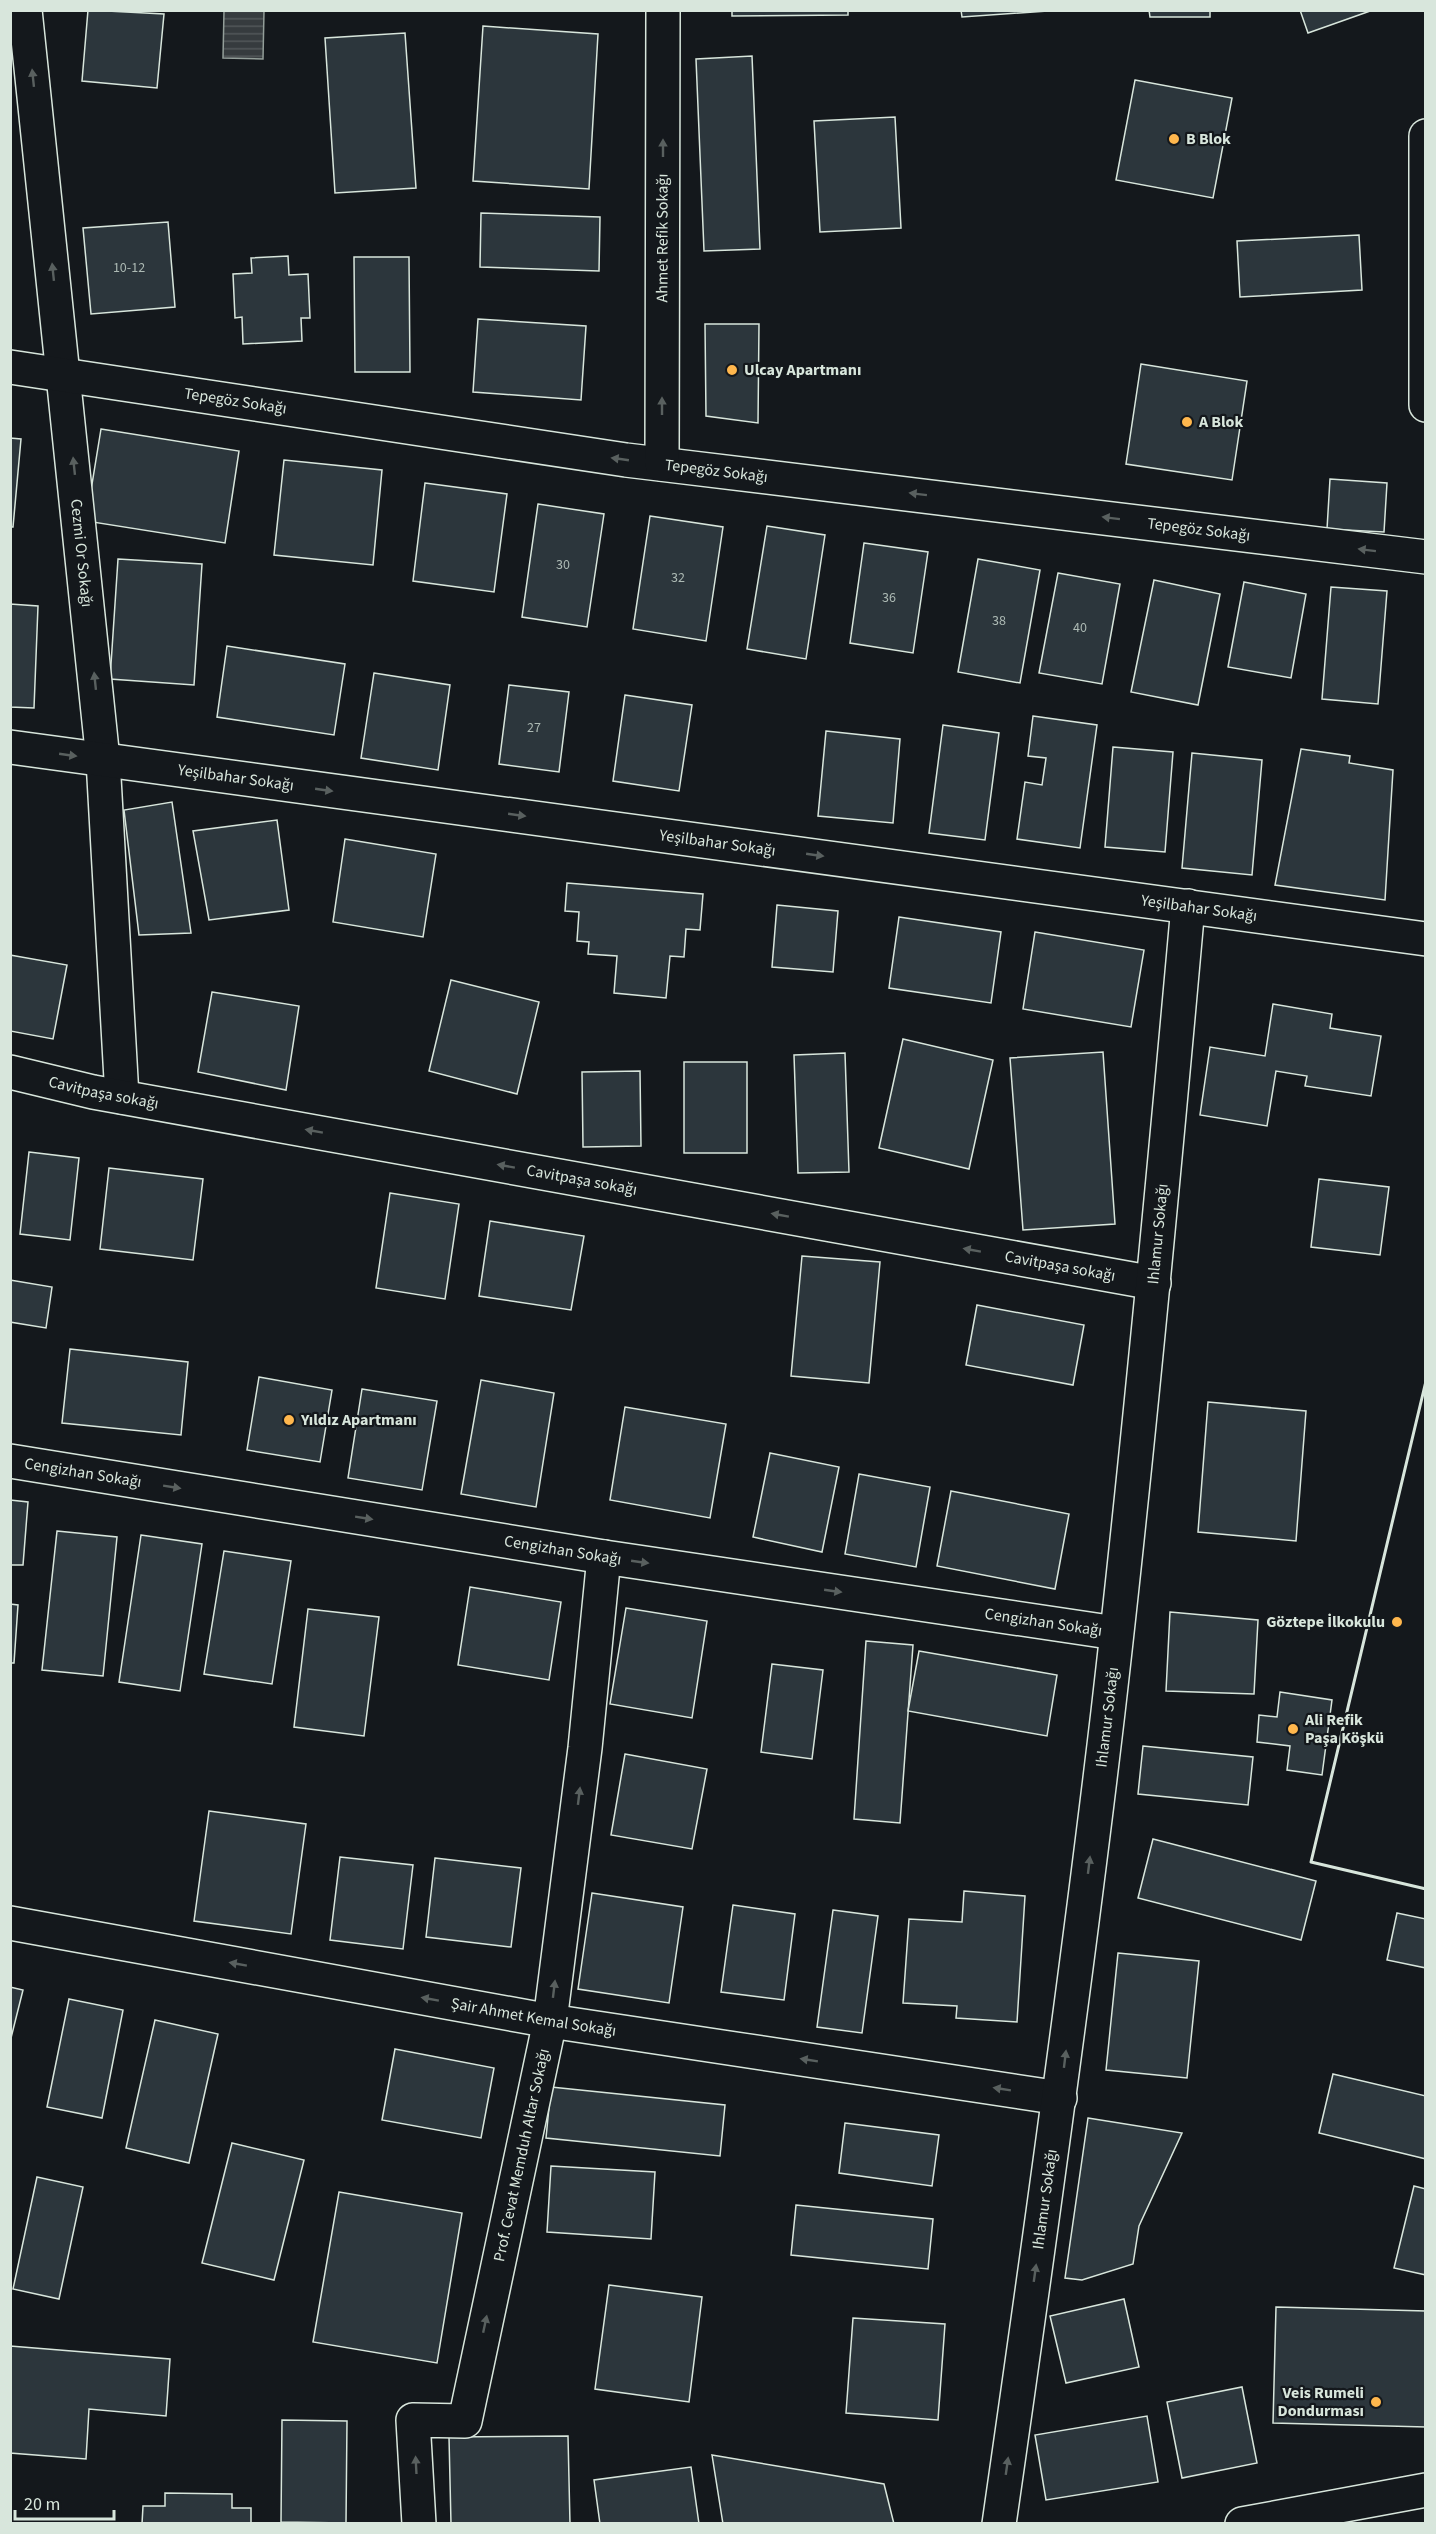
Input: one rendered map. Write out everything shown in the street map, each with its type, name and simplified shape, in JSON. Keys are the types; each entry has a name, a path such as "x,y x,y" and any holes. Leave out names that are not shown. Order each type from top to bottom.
{"street":[{"name":"Cezmi Or Sokağı","path":"25,10 65,377 103,760 122,1097"},
{"name":"Ahmet Refik Sokağı","path":"662,465 663,10"},
{"path":"1425,136 1425,405"},
{"name":"Tepegöz Sokağı","path":"10,367 662,465 1425,557"},
{"name":"Yeşilbahar Sokağı","path":"10,747 1425,939"},
{"name":"Ihlamur Sokağı","path":"999,2523 1060,2098 1116,1633 1154,1283 1188,906"},
{"name":"Cavitpaşa sokağı","path":"10,1072 122,1097 1154,1283"},
{"name":"Cengizhan Sokağı","path":"10,1461 604,1557 1116,1633"},
{"name":"Prof. Cevat Memduh Altar Sokağı","path":"419,2523 413,2420 465,2421 550,2021 585,1748 604,1557"},
{"name":"Şair Ahmet Kemal Sokağı","path":"10,1923 550,2021 1060,2098"},
{"path":"1242,2523 1425,2490"}],"shaded area":[{"path":"224,11 264,11 263,59 223,58"}],"building":[{"path":"88,10 164,14 157,88 82,81"},
{"path":"732,10 848,10 848,15 732,16"},
{"path":"961,10 1062,10 962,17"},
{"path":"1149,10 1210,10 1210,17 1150,17"},
{"path":"1300,10 1373,10 1308,33"},
{"path":"483,26 598,34 589,189 473,181"},
{"path":"405,33 416,188 335,193 325,38"},
{"path":"752,56 760,249 704,251 696,59"},
{"name":"B Blok","path":"1135,80 1232,98 1213,198 1116,180"},
{"path":"895,117 901,228 820,232 814,121"},
{"path":"481,213 600,217 599,271 480,267"},
{"path":"168,222 175,307 91,314 83,228"},
{"path":"1359,235 1362,290 1240,297 1237,241"},
{"path":"288,256 289,275 308,274 310,318 301,318 302,341 243,344 242,317 235,318 233,274 252,273 251,258"},
{"path":"354,257 409,257 410,372 355,372"},
{"path":"478,319 586,326 581,400 473,392"},
{"name":"Ulcay Apartmanı","path":"705,324 759,324 758,423 706,416"},
{"name":"A Blok","path":"1141,364 1247,381 1232,480 1126,464"},
{"path":"101,429 239,451 225,543 86,521"},
{"path":"10,438 21,439 13,527 10,527"},
{"path":"284,460 382,470 373,565 274,555"},
{"path":"1330,479 1387,483 1384,532 1327,529"},
{"path":"425,483 507,494 494,592 413,581"},
{"path":"538,504 604,514 587,627 522,617"},
{"path":"650,516 723,527 706,641 633,629"},
{"path":"767,526 825,535 806,659 747,649"},
{"path":"864,543 928,552 913,653 850,643"},
{"path":"118,559 202,564 194,685 110,679"},
{"path":"978,559 1040,570 1020,683 958,672"},
{"path":"1058,573 1120,584 1102,684 1039,673"},
{"path":"1154,580 1220,594 1198,705 1131,692"},
{"path":"1244,582 1306,594 1291,678 1228,667"},
{"path":"1331,587 1387,591 1378,704 1322,699"},
{"path":"10,604 38,606 34,708 10,707"},
{"path":"227,646 345,664 334,735 217,717"},
{"path":"374,673 450,685 438,770 361,758"},
{"path":"509,685 569,692 559,772 499,764"},
{"path":"625,695 692,705 679,791 613,781"},
{"path":"1033,716 1097,725 1080,848 1017,839 1025,782 1042,785 1046,758 1028,756"},
{"path":"943,725 999,733 985,840 929,833"},
{"path":"826,731 900,739 893,823 818,816"},
{"path":"1113,747 1173,752 1165,852 1105,847"},
{"path":"1301,749 1350,756 1349,763 1393,770 1385,900 1275,885"},
{"path":"1192,753 1262,760 1252,875 1182,868"},
{"path":"172,802 191,933 139,935 124,810"},
{"path":"277,820 289,910 209,920 193,831"},
{"path":"345,839 436,854 423,937 333,922"},
{"path":"567,883 703,894 700,930 686,929 684,957 670,956 666,998 614,993 617,956 588,954 589,942 577,941 579,912 565,911"},
{"path":"777,905 838,911 833,972 772,967"},
{"path":"899,917 1001,932 991,1003 889,988"},
{"path":"1035,932 1144,950 1131,1027 1023,1009"},
{"path":"10,955 67,965 53,1039 10,1031"},
{"path":"451,980 539,1002 517,1094 429,1071"},
{"path":"212,992 299,1006 286,1090 198,1072"},
{"path":"1273,1004 1332,1014 1330,1028 1381,1036 1371,1096 1305,1086 1307,1076 1276,1071 1267,1126 1200,1115 1210,1047 1265,1056"},
{"path":"903,1039 993,1060 969,1169 879,1148"},
{"path":"1103,1052 1115,1224 1023,1230 1010,1058"},
{"path":"845,1053 849,1172 798,1173 794,1055"},
{"path":"684,1062 747,1062 747,1153 684,1153"},
{"path":"640,1071 641,1146 583,1147 582,1072"},
{"path":"29,1152 79,1158 70,1240 20,1234"},
{"path":"109,1168 203,1179 193,1260 100,1249"},
{"path":"1319,1179 1389,1187 1380,1255 1311,1247"},
{"path":"390,1193 459,1204 445,1299 376,1288"},
{"path":"490,1221 584,1236 571,1310 479,1296"},
{"path":"802,1256 880,1262 869,1383 791,1376"},
{"path":"10,1280 52,1287 46,1328 10,1322"},
{"path":"977,1305 1084,1325 1073,1385 966,1365"},
{"path":"70,1349 188,1362 181,1435 62,1423"},
{"name":"Yıldız Apartmanı","path":"259,1377 332,1390 320,1462 247,1450"},
{"path":"481,1380 554,1393 536,1507 461,1494"},
{"path":"362,1389 437,1401 422,1490 348,1478"},
{"path":"1208,1402 1306,1411 1296,1541 1198,1532"},
{"path":"625,1407 726,1424 710,1518 610,1500"},
{"path":"770,1453 839,1467 822,1552 753,1537"},
{"path":"859,1474 930,1487 916,1567 845,1554"},
{"path":"951,1491 1069,1514 1055,1589 937,1566"},
{"path":"10,1500 28,1502 23,1565 10,1565"},
{"path":"57,1531 117,1537 103,1676 42,1670"},
{"path":"141,1535 202,1544 180,1691 119,1682"},
{"path":"224,1551 291,1561 272,1684 204,1674"},
{"path":"470,1587 561,1602 549,1680 458,1665"},
{"path":"10,1604 18,1605 14,1663 10,1663"},
{"path":"626,1608 707,1621 692,1718 610,1704"},
{"path":"308,1609 379,1617 364,1736 294,1727"},
{"path":"1170,1612 1258,1620 1254,1694 1166,1691"},
{"path":"866,1641 913,1645 900,1823 854,1819"},
{"path":"919,1651 1057,1675 1047,1736 908,1711"},
{"path":"772,1664 823,1670 812,1759 761,1752"},
{"name":"Ali Refik Paşa Köşkü","path":"1280,1692 1332,1700 1322,1775 1287,1770 1290,1746 1257,1742 1259,1715 1277,1717"},
{"path":"1143,1746 1253,1757 1248,1805 1138,1794"},
{"path":"625,1754 707,1769 692,1849 611,1835"},
{"path":"209,1811 306,1824 291,1934 194,1921"},
{"path":"1153,1839 1316,1881 1301,1940 1138,1898"},
{"path":"340,1857 413,1865 403,1949 330,1940"},
{"path":"435,1858 521,1868 511,1947 426,1937"},
{"path":"964,1891 1025,1896 1017,2022 956,2018 957,2006 903,2003 909,1919 962,1922"},
{"path":"592,1893 683,1907 669,2003 578,1989"},
{"path":"733,1905 795,1914 784,2000 721,1992"},
{"path":"833,1910 878,1916 862,2033 817,2027"},
{"path":"1397,1913 1426,1919 1426,1968 1387,1960"},
{"path":"1118,1953 1199,1961 1187,2078 1106,2070"},
{"path":"10,1987 23,1990 10,2042"},
{"path":"69,1999 123,2010 102,2118 47,2107"},
{"path":"155,2020 218,2034 189,2163 126,2148"},
{"path":"395,2049 494,2068 481,2138 382,2120"},
{"path":"1333,2074 1426,2096 1426,2159 1319,2133"},
{"path":"551,2087 725,2105 720,2156 546,2138"},
{"path":"1088,2118 1182,2133 1139,2226 1133,2264 1082,2280 1065,2278"},
{"path":"845,2123 939,2135 932,2186 839,2173"},
{"path":"232,2143 304,2160 274,2280 202,2263"},
{"path":"551,2166 655,2172 651,2239 547,2232"},
{"path":"37,2177 83,2187 59,2299 13,2289"},
{"path":"1414,2186 1426,2189 1426,2275 1394,2268"},
{"path":"339,2192 462,2213 437,2363 313,2342"},
{"path":"796,2205 933,2219 928,2269 791,2255"},
{"path":"609,2285 702,2297 689,2402 595,2389"},
{"path":"1124,2299 1139,2367 1066,2383 1050,2316"},
{"path":"1276,2307 1426,2311 1426,2427 1273,2423"},
{"path":"853,2318 945,2324 938,2420 846,2413"},
{"path":"10,2346 170,2359 166,2416 89,2409 86,2459 10,2453"},
{"path":"1242,2387 1257,2463 1182,2478 1167,2402"},
{"path":"1147,2416 1158,2482 1046,2500 1035,2435"},
{"path":"282,2420 347,2421 346,2523 281,2522"},
{"path":"568,2436 570,2524 451,2524 449,2437"},
{"path":"712,2455 884,2484 894,2524 723,2524"},
{"path":"691,2467 699,2524 600,2524 594,2480"},
{"path":"165,2493 232,2494 232,2508 251,2508 251,2524 142,2524 143,2506 165,2506"}],"wall":[{"path":"1426,1381 1311,1862 1426,1889"}],"place":[{"name":"B Blok","path":"1174,139"},
{"name":"Ulcay Apartmanı","path":"732,370"},
{"name":"A Blok","path":"1187,422"},
{"name":"Yıldız Apartmanı","path":"289,1420"},
{"name":"Göztepe İlkokulu","path":"1397,1622"},
{"name":"Ali Refik Paşa Köşkü","path":"1293,1729"},
{"name":"Veis Rumeli Dondurması","path":"1376,2402"}]}
